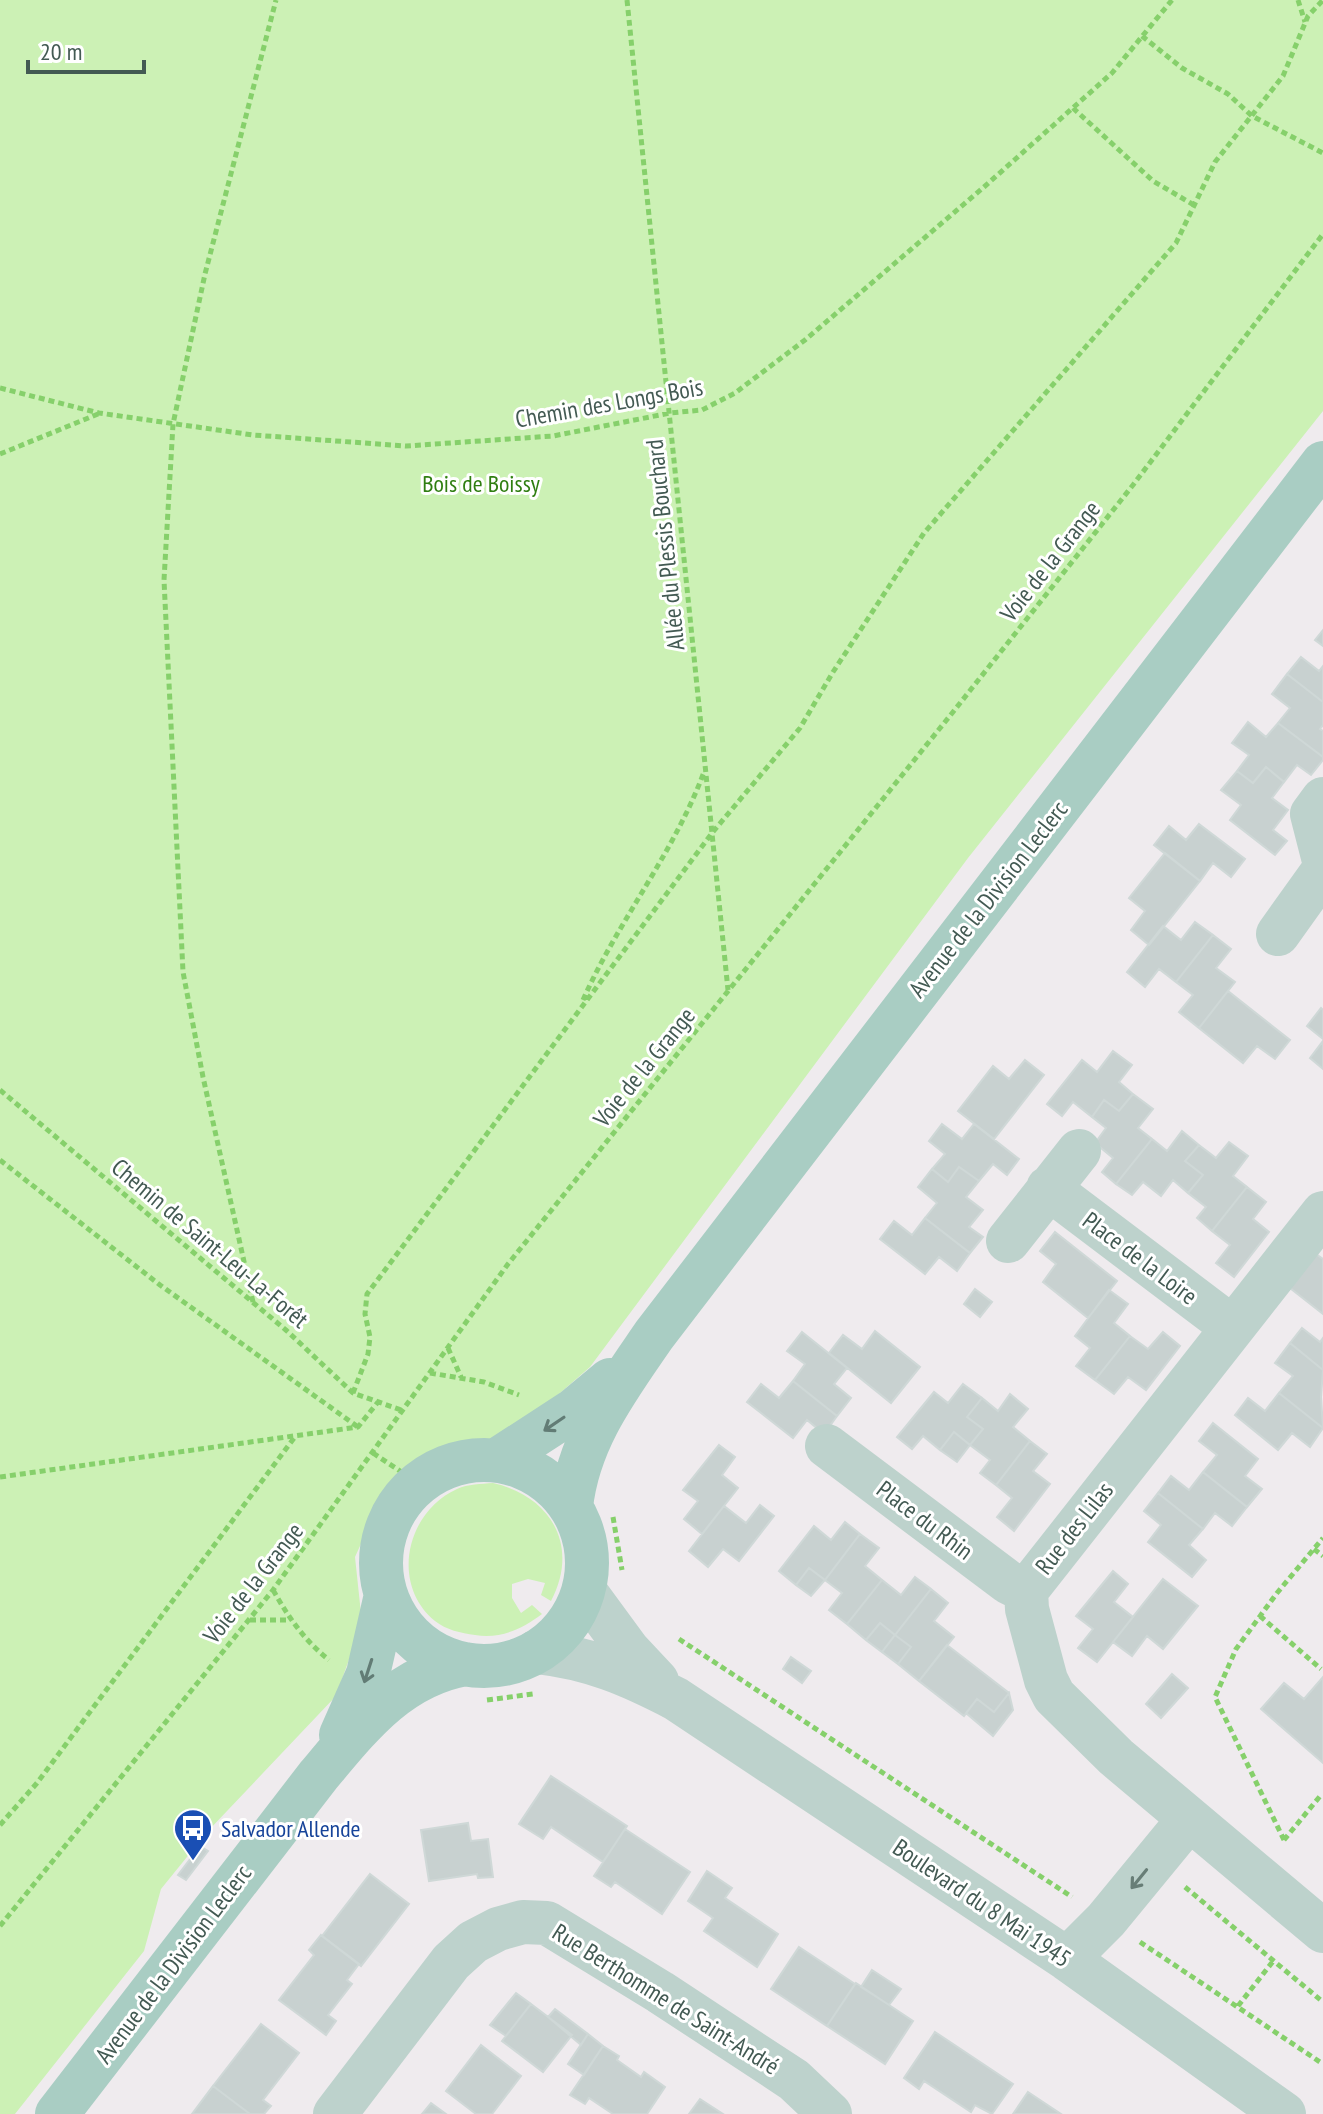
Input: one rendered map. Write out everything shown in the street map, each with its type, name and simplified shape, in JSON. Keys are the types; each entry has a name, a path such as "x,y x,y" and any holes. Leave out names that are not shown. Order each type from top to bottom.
{"main road":[{"name":"Avenue de la Division Leclerc","path":"590,1507 576,1471 593,1428 654,1335 1323,463"},
{"name":"Avenue de la Division Leclerc","path":"497,1460 594,1395 654,1335"},
{"path":"469,1460 497,1460 531,1471 560,1492 590,1507 585,1538 587,1564 605,1584 549,1643 535,1672 501,1665 475,1682 416,1640 395,1615 386,1595 381,1558 389,1522 401,1501 418,1483 442,1468 469,1460"},
{"name":"Avenue de la Division Leclerc","path":"318,1776 344,1731 363,1685 386,1595"},
{"name":"Avenue de la Division Leclerc","path":"57,2114 352,1736 395,1695 427,1675 475,1682"}],"street":[{"path":"1323,799 1312,814 1323,857"},
{"path":"1278,934 1323,871"},
{"path":"1008,1241 1079,1151"},
{"name":"Place de la Loire","path":"1048,1188 1232,1327"},
{"name":"Rue des Lilas","path":"1323,1213 1026,1591 1027,1609 1046,1680 1054,1696 1116,1757 1323,1931"},
{"name":"Place du Rhin","path":"827,1446 995,1573 1026,1591"},
{"name":"Boulevard du 8 Mai 1945","path":"605,1584 635,1656 676,1699"},
{"name":"Boulevard du 8 Mai 1945","path":"535,1672 582,1659 610,1667 676,1699 1067,1959 1284,2114"},
{"path":"1067,1959 1106,1920 1189,1819"},
{"name":"Rue Berthomme de Saint-André","path":"335,2114 451,1962 473,1942 498,1929 523,1922 547,1923 660,1992 794,2080 830,2114"}],"path":[{"path":"253,1302 183,972 164,580 173,424 205,274 276,0"},
{"name":"Allée du Plessis Bouchard","path":"627,0 728,991"},
{"name":"Chemin des Longs Bois","path":"0,388 99,413 173,424 253,435 406,446 553,436 670,413 702,410 735,393 782,358 1073,108 1112,73 1172,0"},
{"path":"1298,0 1305,24"},
{"path":"353,1393 368,1354 367,1294 712,833 800,728 924,533 1176,243 1215,162 1283,76 1308,16 1323,0"},
{"path":"1142,36 1182,68 1228,94 1252,116 1323,153"},
{"path":"1073,108 1153,181 1194,205"},
{"name":"Voie de la Grange","path":"0,1926 273,1590 508,1264 1114,509 1323,234"},
{"path":"0,454 99,413"},
{"path":"579,1009 602,958 691,808 705,768"},
{"name":"Chemin de Saint-Leu-La-Forêt","path":"0,1090 253,1302 353,1393 404,1411"},
{"path":"0,1160 160,1285 358,1427"},
{"path":"448,1348 461,1378"},
{"path":"430,1373 484,1382 530,1399 562,1419"},
{"path":"0,1477 358,1427 378,1402"},
{"path":"0,1825 37,1783 294,1438"},
{"path":"373,1453 418,1483"},
{"path":"590,1507 605,1584"},
{"path":"1284,1840 1215,1697 1236,1649 1323,1538"},
{"path":"1314,1549 1323,1556"},
{"path":"273,1590 290,1620 309,1643 363,1685"},
{"path":"1260,1616 1321,1669"},
{"path":"249,1620 290,1620"},
{"path":"635,1656 658,1626 1323,2064"},
{"path":"475,1682 535,1672"},
{"path":"1258,1877 1321,1795"},
{"path":"1314,1803 1323,1808"},
{"path":"1177,1881 1323,2002"},
{"path":"1238,2006 1274,1960"}],"green space":[{"name":"Bois de Boissy","path":"0,0 1323,0 1323,411 968,858 590,1367 552,1400 492,1439 436,1456 384,1493 355,1557 362,1623 336,1696 208,1831 161,1889 144,1951 15,2114 0,2114"},
{"path":"493,1483 531,1499 544,1512 555,1526 561,1543 562,1561 559,1581 551,1601 541,1595 545,1583 528,1579 512,1584 512,1598 521,1613 532,1605 542,1614 511,1632 485,1636 454,1631 435,1621 421,1606 412,1588 409,1569 410,1550 426,1514 440,1500 461,1487"}],"building":[{"path":"1323,630 1323,646 1315,640"},
{"path":"1301,657 1319,671 1323,666 1323,702 1287,674"},
{"path":"1287,674 1323,702 1323,725 1320,729 1323,731 1323,757 1278,723 1290,708 1272,694"},
{"path":"1248,722 1266,737 1278,723 1323,760 1311,775 1297,765 1284,782 1266,767 1253,783 1237,771 1249,755 1232,743"},
{"path":"1266,767 1284,782 1272,798 1288,810 1273,830 1287,841 1275,855 1230,820 1241,805 1221,790 1237,771 1253,783"},
{"path":"1199,824 1245,859 1231,877 1213,863 1200,881 1154,845 1169,826 1186,840"},
{"path":"1165,853 1200,881 1149,945 1131,930 1145,911 1129,898"},
{"path":"1195,922 1213,935 1176,982 1159,969 1145,987 1127,972 1163,926 1181,940"},
{"path":"1213,935 1231,949 1216,968 1235,982 1199,1028 1179,1012 1193,995 1176,982"},
{"path":"1228,991 1290,1040 1275,1059 1257,1046 1243,1063 1199,1028"},
{"path":"1321,1008 1323,1010 1323,1039 1307,1026"},
{"path":"1323,1041 1323,1069 1310,1058"},
{"path":"1113,1051 1132,1065 1119,1082 1133,1094 1119,1111 1104,1100 1092,1117 1073,1102 1062,1116 1047,1104 1082,1060 1097,1072"},
{"path":"1025,1060 1044,1075 994,1139 958,1111 993,1066 1009,1079"},
{"path":"1133,1094 1153,1109 1138,1128 1152,1139 1116,1184 1102,1172 1113,1158 1095,1143 1106,1128 1092,1117 1104,1100 1119,1111"},
{"path":"942,1124 962,1139 974,1124 1019,1159 1007,1175 993,1164 979,1181 959,1167 948,1182 932,1169 945,1154 929,1141"},
{"path":"1182,1131 1199,1145 1185,1161 1203,1175 1188,1193 1173,1180 1161,1196 1143,1182 1132,1195 1116,1184 1152,1139 1167,1151"},
{"path":"1229,1142 1248,1156 1233,1176 1247,1187 1212,1231 1197,1218 1206,1207 1188,1193 1203,1175 1185,1161 1199,1145 1216,1158"},
{"path":"959,1167 979,1181 966,1197 983,1210 969,1227 983,1237 970,1253 925,1218 937,1203 918,1187 932,1169 948,1182"},
{"path":"1247,1187 1266,1202 1253,1219 1269,1232 1234,1277 1216,1263 1230,1245 1212,1231"},
{"path":"925,1218 970,1253 957,1271 939,1257 925,1274 880,1239 894,1221 912,1235"},
{"path":"1055,1232 1117,1281 1088,1318 1043,1282 1056,1264 1040,1251"},
{"path":"1316,1254 1323,1259 1323,1314 1290,1288"},
{"path":"975,1289 992,1302 980,1317 964,1304"},
{"path":"1109,1290 1128,1304 1114,1323 1130,1336 1095,1380 1076,1366 1090,1348 1075,1336"},
{"path":"1302,1328 1320,1342 1323,1338 1323,1370 1290,1343"},
{"path":"875,1331 920,1367 891,1403 829,1353 843,1335 862,1349"},
{"path":"802,1332 847,1368 834,1384 851,1398 837,1416 793,1381 805,1364 787,1351"},
{"path":"1163,1332 1180,1346 1146,1390 1128,1377 1114,1394 1095,1380 1130,1336 1148,1349"},
{"path":"1290,1343 1323,1370 1323,1428 1279,1393 1293,1376 1275,1363"},
{"path":"793,1381 837,1416 824,1434 807,1420 793,1438 747,1402 761,1384 779,1398"},
{"path":"963,1384 982,1398 967,1417 983,1429 970,1445 954,1432 940,1450 923,1436 912,1449 897,1437 934,1392 948,1403"},
{"path":"1279,1393 1323,1428 1310,1447 1292,1433 1278,1450 1235,1415 1248,1398 1265,1411"},
{"path":"1010,1394 1028,1409 1013,1427 1030,1441 996,1485 980,1473 990,1460 970,1445 983,1429 967,1417 982,1398 998,1411"},
{"path":"1213,1423 1258,1459 1245,1476 1262,1489 1247,1507 1203,1472 1217,1455 1199,1441"},
{"path":"954,1432 970,1445 957,1462 940,1450"},
{"path":"1030,1441 1047,1454 1033,1471 1050,1484 1014,1531 997,1517 1012,1498 996,1485"},
{"path":"719,1445 735,1457 722,1475 738,1488 702,1534 684,1519 698,1501 683,1490"},
{"path":"1203,1472 1247,1507 1232,1526 1215,1513 1203,1529 1158,1493 1171,1476 1189,1490"},
{"path":"1158,1493 1203,1529 1189,1545 1206,1560 1192,1577 1148,1542 1161,1525 1144,1511"},
{"path":"760,1505 774,1516 739,1561 723,1549 708,1567 689,1551 724,1506 746,1523"},
{"path":"845,1522 860,1534 825,1580 809,1568 796,1585 779,1571 814,1526 831,1540"},
{"path":"860,1534 879,1548 865,1566 882,1580 847,1624 829,1610 842,1593 825,1580"},
{"path":"809,1568 825,1580 811,1596 796,1585"},
{"path":"1113,1571 1128,1584 1114,1602 1133,1617 1097,1662 1078,1648 1093,1629 1076,1616"},
{"path":"915,1577 931,1589 895,1635 880,1623 866,1640 847,1624 882,1580 901,1595"},
{"path":"1163,1579 1198,1606 1163,1649 1147,1636 1132,1656 1113,1642"},
{"path":"931,1589 948,1603 934,1621 954,1637 919,1681 898,1664 911,1647 895,1635"},
{"path":"880,1623 895,1635 882,1652 866,1640"},
{"path":"895,1635 911,1647 898,1664 882,1652"},
{"path":"947,1645 1009,1693 994,1712 977,1699 964,1716 919,1681"},
{"path":"791,1657 811,1671 802,1683 783,1669"},
{"path":"1172,1674 1188,1688 1161,1718 1146,1704"},
{"path":"1323,1677 1323,1763 1261,1709 1284,1683 1304,1699"},
{"path":"1009,1693 1013,1710 993,1736 966,1713 977,1699 994,1712"},
{"path":"551,1776 627,1826 603,1862 551,1827 543,1839 519,1824"},
{"path":"468,1823 471,1841 488,1839 493,1877 478,1878 477,1874 429,1881 421,1830"},
{"path":"625,1829 690,1872 662,1914 615,1882 611,1887 594,1876"},
{"path":"200,1846 208,1851 186,1880 178,1875"},
{"path":"707,1871 732,1888 725,1898 778,1934 757,1967 704,1931 713,1918 688,1901"},
{"path":"370,1874 409,1904 361,1966 322,1936"},
{"path":"321,1935 359,1964 347,1980 352,1984 328,2015 336,2021 326,2035 279,2000 314,1955 309,1950"},
{"path":"799,1947 855,1984 827,2026 771,1989"},
{"path":"872,1970 901,1989 889,2005 861,1987"},
{"path":"856,1983 913,2021 885,2064 827,2026"},
{"path":"516,1993 531,2004 506,2036 490,2025"},
{"path":"531,2004 572,2035 543,2072 502,2041"},
{"path":"555,2009 588,2034 581,2045 548,2017"},
{"path":"261,2024 299,2053 263,2100 271,2106 264,2114 250,2114 213,2086"},
{"path":"935,2032 1013,2084 992,2114 975,2105 971,2112 924,2081 919,2089 904,2078"},
{"path":"588,2034 603,2046 584,2075 568,2064"},
{"path":"481,2045 521,2076 492,2114 476,2114 446,2091"},
{"path":"603,2046 641,2077 644,2072 665,2087 647,2114 613,2114 589,2098 585,2104 570,2095"},
{"path":"213,2086 250,2114 192,2114"},
{"path":"1028,2092 1061,2114 1013,2114"},
{"path":"700,2099 723,2114 689,2114"},
{"path":"431,2103 446,2114 422,2114"}],"place":[{"name":"Salvador Allende","path":"193,1862"}]}
